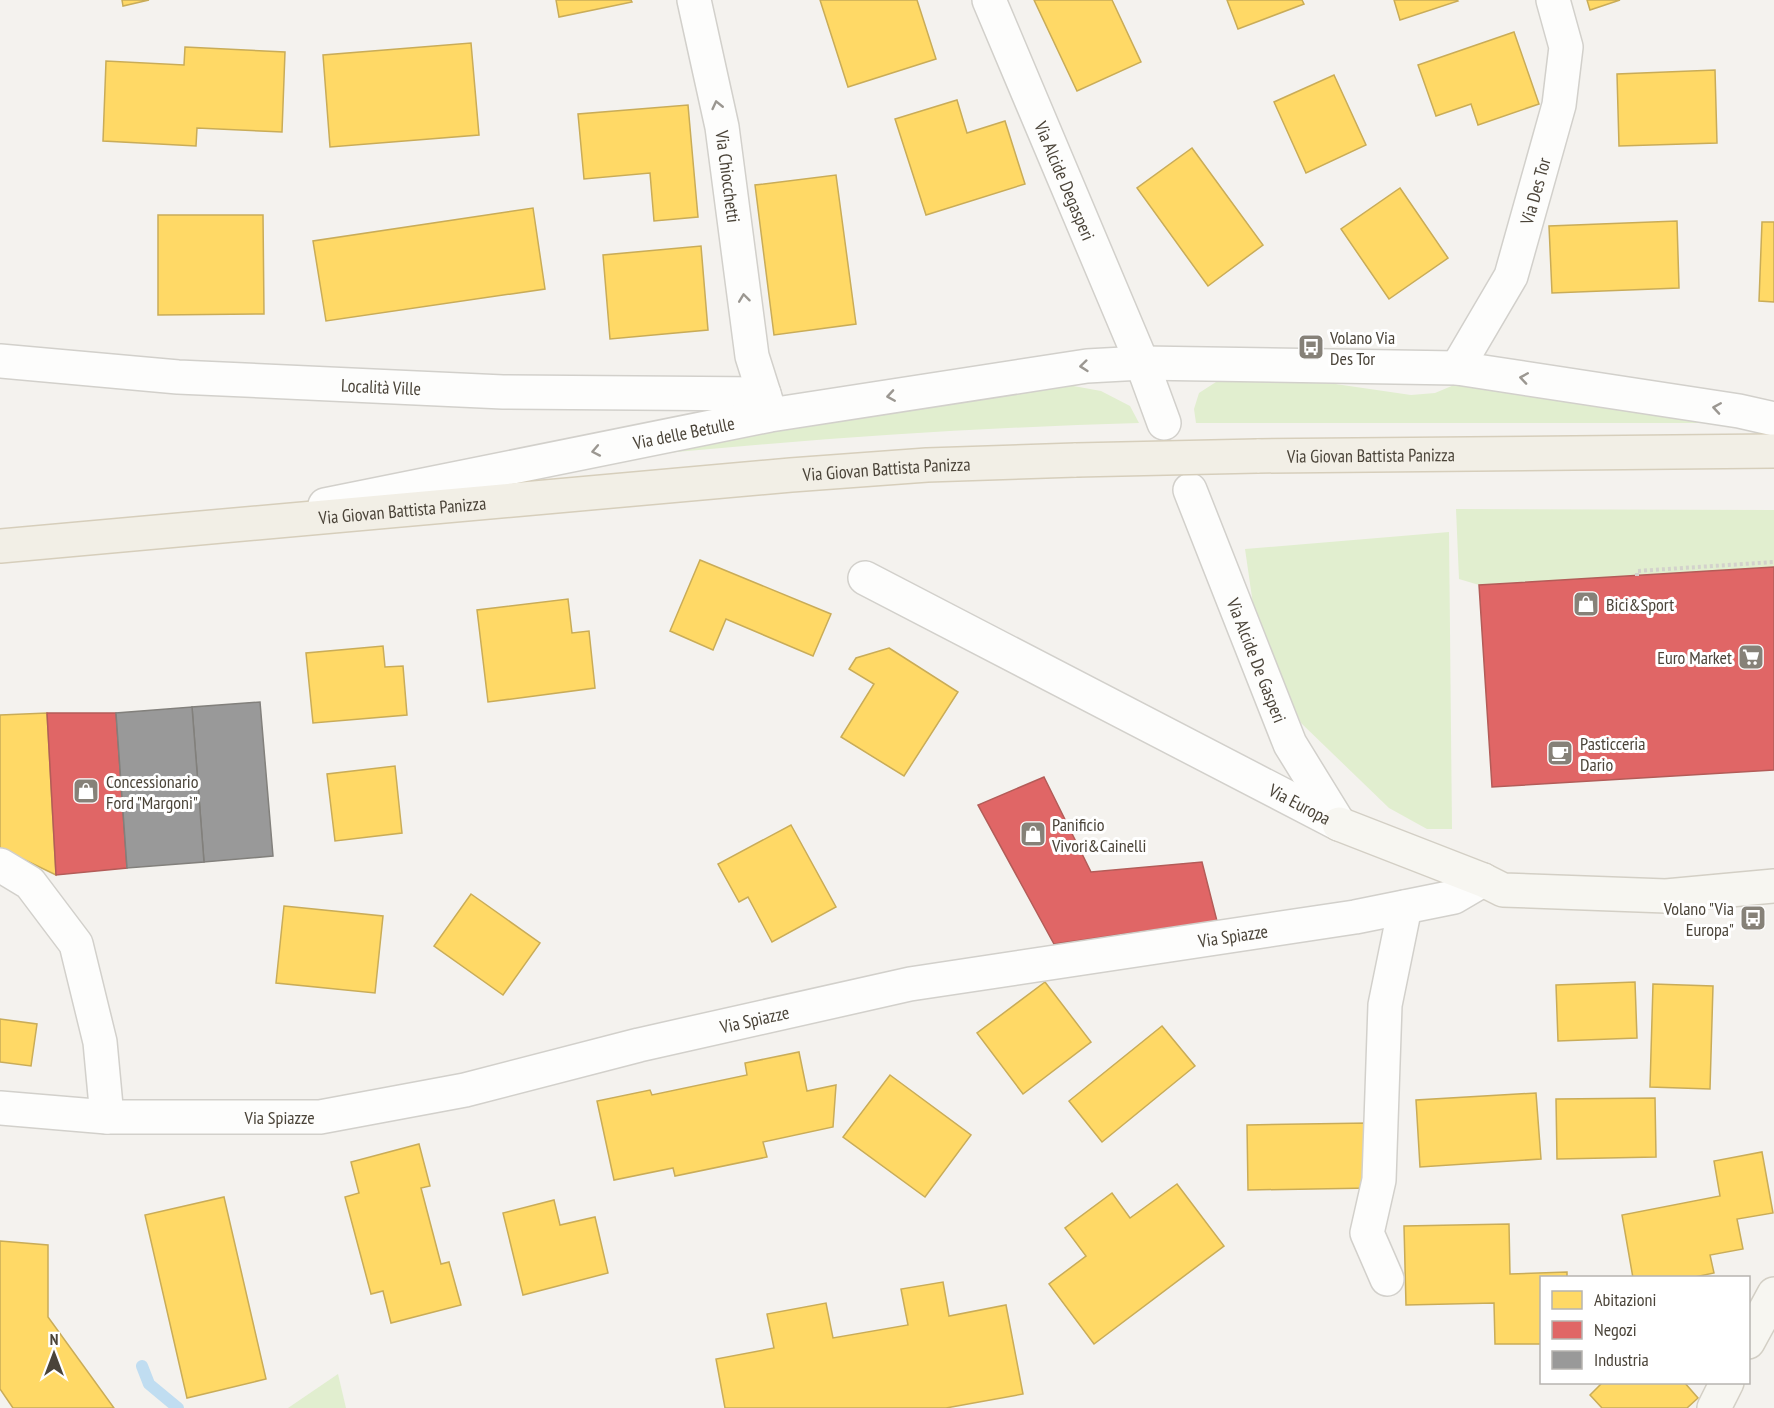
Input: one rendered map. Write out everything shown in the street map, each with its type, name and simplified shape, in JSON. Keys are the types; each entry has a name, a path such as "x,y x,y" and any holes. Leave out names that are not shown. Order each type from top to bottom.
{"main road":[{"name":"Via Giovan Battista Panizza","path":"0,546 229,524 927,465 1257,456 1774,451"}],"street":[{"name":"Via Chiocchetti","path":"694,0 722,127 752,356 767,405"},
{"name":"Via Alcide Degasperi","path":"989,0 1142,363"},
{"name":"Via Des Tor","path":"1457,368 1511,276 1559,105 1566,47 1553,0"},
{"name":"Località Ville","path":"0,361 178,377 767,405"},
{"name":"Via delle Betulle","path":"229,524 767,405 1087,366 1142,363 1457,368 1739,411 1774,419"},
{"path":"1142,363 1164,423"},
{"name":"Via Alcide De Gasperi","path":"1190,490 1290,744 1339,824"},
{"name":"Via Europa","path":"865,578 1339,824 1483,880 1503,890 1666,896 1774,886"},
{"path":"0,865 30,883 76,944 100,1042 107,1117"},
{"name":"Via Spiazze","path":"0,1108 107,1117 320,1117 465,1090 639,1045 910,984 1405,907 1454,897 1483,880"},
{"path":"1387,1279 1367,1233 1379,1180 1385,1005 1405,907"},
{"path":"1750,1340 1774,1294"},
{"path":"1714,1408 1726,1384"}],"path":[{"path":"1637,576 1637,571 1774,562"}],"green space":[{"path":"1241,377 1301,379 1411,395 1435,393 1454,385 1470,384 1736,423 1196,423 1194,409 1199,393 1216,382"},
{"path":"1068,385 1101,391 1130,406 1139,423 872,436 605,459 709,440"},
{"path":"1456,509 1774,510 1774,567 1479,585 1459,579"},
{"path":"1449,532 1452,829 1427,829 1389,808 1301,723 1255,618 1245,549"},
{"path":"338,1374 346,1408 288,1408"}],"building: Abitazioni":[{"path":"122,0 149,0 123,6"},
{"path":"556,0 631,0 632,2 559,17"},
{"path":"820,0 917,0 936,59 848,87"},
{"path":"1034,0 1112,0 1141,62 1077,91"},
{"path":"1227,0 1302,0 1304,4 1238,29"},
{"path":"1394,0 1457,0 1458,1 1400,20"},
{"path":"1587,0 1620,0 1590,10"},
{"path":"1514,32 1539,104 1478,125 1471,104 1436,116 1418,65"},
{"path":"471,43 479,135 330,147 323,55"},
{"path":"185,47 285,52 282,132 197,128 196,146 103,141 106,61 184,65"},
{"path":"1715,70 1717,143 1619,146 1617,74"},
{"path":"1334,75 1366,145 1306,173 1274,102"},
{"path":"957,100 967,133 1005,121 1025,184 926,215 895,119"},
{"path":"688,105 698,217 654,221 650,173 584,179 578,114"},
{"path":"1192,148 1263,245 1208,286 1137,188"},
{"path":"836,175 856,324 774,335 755,185"},
{"path":"1400,188 1448,258 1389,299 1341,229"},
{"path":"533,208 545,289 326,321 313,241"},
{"path":"158,215 263,215 264,314 158,315"},
{"path":"1677,221 1679,288 1552,293 1549,226"},
{"path":"1762,222 1774,222 1774,302 1759,301"},
{"path":"701,246 708,330 610,339 603,255"},
{"path":"700,560 831,614 813,656 726,619 713,650 670,631"},
{"path":"568,599 572,633 589,631 595,688 488,702 477,610"},
{"path":"383,646 385,667 403,666 407,715 313,723 306,653"},
{"path":"889,648 958,692 904,776 841,737 874,684 849,669 856,658"},
{"path":"47,713 56,875 0,848 0,715"},
{"path":"395,766 402,833 335,841 327,774"},
{"path":"791,825 836,907 772,942 748,897 739,902 718,864"},
{"path":"471,894 540,943 503,995 434,946"},
{"path":"284,906 383,916 375,993 276,983"},
{"path":"1045,982 1091,1042 1023,1094 977,1033"},
{"path":"1635,982 1637,1038 1558,1041 1556,985"},
{"path":"1653,984 1713,986 1710,1089 1650,1087"},
{"path":"0,1019 37,1024 31,1066 0,1062"},
{"path":"1162,1026 1195,1066 1102,1142 1069,1101"},
{"path":"799,1052 807,1091 836,1085 833,1127 763,1142 767,1157 675,1176 673,1168 614,1180 597,1101 650,1090 652,1095 747,1075 745,1063"},
{"path":"890,1075 971,1135 925,1197 843,1137"},
{"path":"1536,1093 1541,1159 1420,1167 1416,1100"},
{"path":"1655,1098 1656,1157 1557,1159 1556,1099"},
{"path":"1369,1123 1371,1188 1248,1190 1247,1125"},
{"path":"419,1144 430,1186 421,1188 441,1264 449,1262 461,1305 391,1323 383,1291 371,1294 345,1197 359,1193 351,1162"},
{"path":"1762,1152 1773,1213 1737,1219 1743,1249 1710,1255 1714,1273 1700,1276 1633,1276 1622,1215 1720,1196 1714,1161"},
{"path":"1177,1184 1224,1246 1094,1344 1049,1284 1086,1256 1065,1228 1112,1193 1130,1218"},
{"path":"224,1197 266,1379 187,1398 145,1215"},
{"path":"554,1200 560,1225 595,1217 608,1273 523,1295 503,1213"},
{"path":"1509,1224 1510,1274 1567,1272 1567,1276 1540,1276 1540,1344 1495,1344 1494,1303 1406,1305 1404,1226"},
{"path":"0,1241 48,1245 48,1317 114,1408 13,1408 0,1389"},
{"path":"943,1282 949,1316 1006,1305 1023,1394 946,1408 725,1408 716,1359 774,1348 767,1314 826,1303 833,1338 908,1325 901,1289"},
{"path":"1601,1384 1686,1384 1698,1398 1687,1408 1602,1408 1590,1395"}],"building: Negozi":[{"path":"1774,567 1774,770 1492,787 1479,585"},
{"name":"Concessionario Ford \"Margoni\"","path":"47,713 116,713 127,868 56,875"},
{"name":"Panificio Vivori&Cainelli","path":"1044,777 1091,872 1202,862 1217,921 1054,944 978,805"}],"building: Industria":[{"path":"260,702 273,856 204,862 192,707"},
{"path":"192,707 204,862 127,868 116,713"}],"waterway":[{"path":"142,1366 149,1384 178,1408"}],"place":[{"name":"Volano Via Des Tor","path":"1311,347"},
{"name":"Bici&Sport","path":"1586,604"},
{"name":"Euro Market","path":"1751,657"},
{"name":"Pasticceria Dario","path":"1560,753"},
{"name":"Concessionario Ford \"Margoni\"","path":"86,791"},
{"name":"Panificio Vivori&Cainelli","path":"1033,834"},
{"name":"Volano \"Via Europa\"","path":"1753,918"}]}
